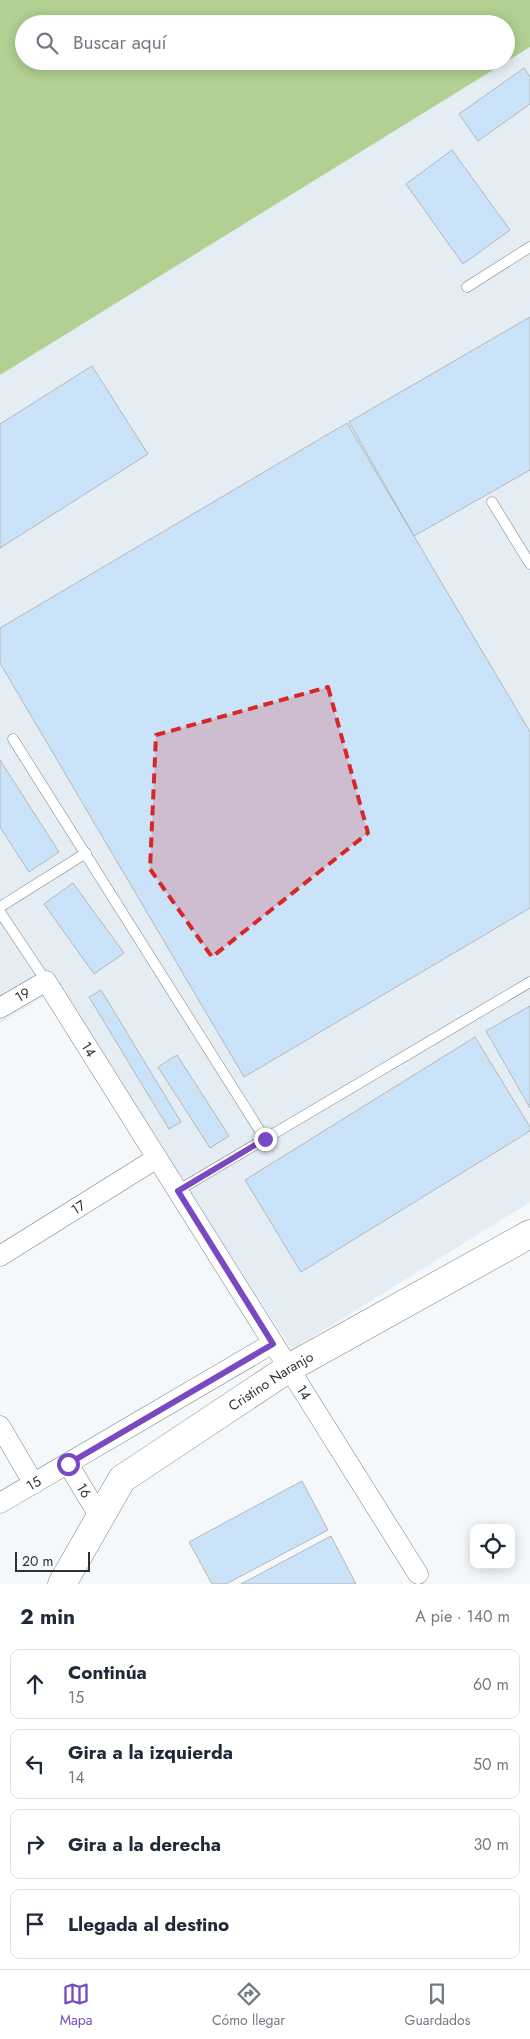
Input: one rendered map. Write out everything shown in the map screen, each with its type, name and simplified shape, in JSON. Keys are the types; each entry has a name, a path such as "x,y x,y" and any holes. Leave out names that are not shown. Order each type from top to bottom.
{"street":[{"name":"19","path":"0,1008 46,981"},
{"name":"14","path":"46,981 418,1574"},
{"name":"17","path":"0,1256 157,1158"},
{"name":"Cristino Naranjo","path":"62,1584 122,1479 289,1368 530,1234"},
{"name":"15","path":"0,1503 273,1344"},
{"path":"0,1426 34,1484"},
{"name":"16","path":"68,1464 100,1517"}],"lane":[{"path":"467,287 530,247"},
{"path":"492,502 530,564"},
{"path":"13,739 265,1139"},
{"path":"0,907 86,853"},
{"path":"0,912 46,981"},
{"path":"178,1191 530,982"}],"highlighted area":[{"path":"328,687 368,833 212,957 150,869 156,735"}],"shaded area":[{"path":"530,47 530,1202 292,1350 58,988 0,1023 0,375 493,70 515,70 515,56"}],"green space":[{"path":"0,0 530,0 530,47 515,56 515,15 15,15 15,70 493,70 0,375"}],"building":[{"path":"524,68 530,77 530,104 478,141 459,114"},
{"path":"452,150 510,230 463,264 406,184"},
{"path":"530,317 530,470 414,536 349,422"},
{"path":"92,366 148,454 0,548 0,424"},
{"path":"347,423 530,732 530,908 244,1077 0,663 0,628"},
{"path":"0,760 59,852 29,872 0,827"},
{"path":"73,883 124,953 94,974 44,904"},
{"path":"101,990 181,1122 169,1129 89,997"},
{"path":"530,1006 530,1108 486,1031"},
{"path":"475,1037 530,1127 530,1131 301,1272 245,1180"},
{"path":"177,1055 229,1136 210,1148 158,1067"},
{"path":"302,1481 328,1530 226,1584 212,1584 189,1542"},
{"path":"331,1536 356,1584 241,1584"}],"route":[{"path":"68,1464 273,1344 178,1191 265,1139"}]}
